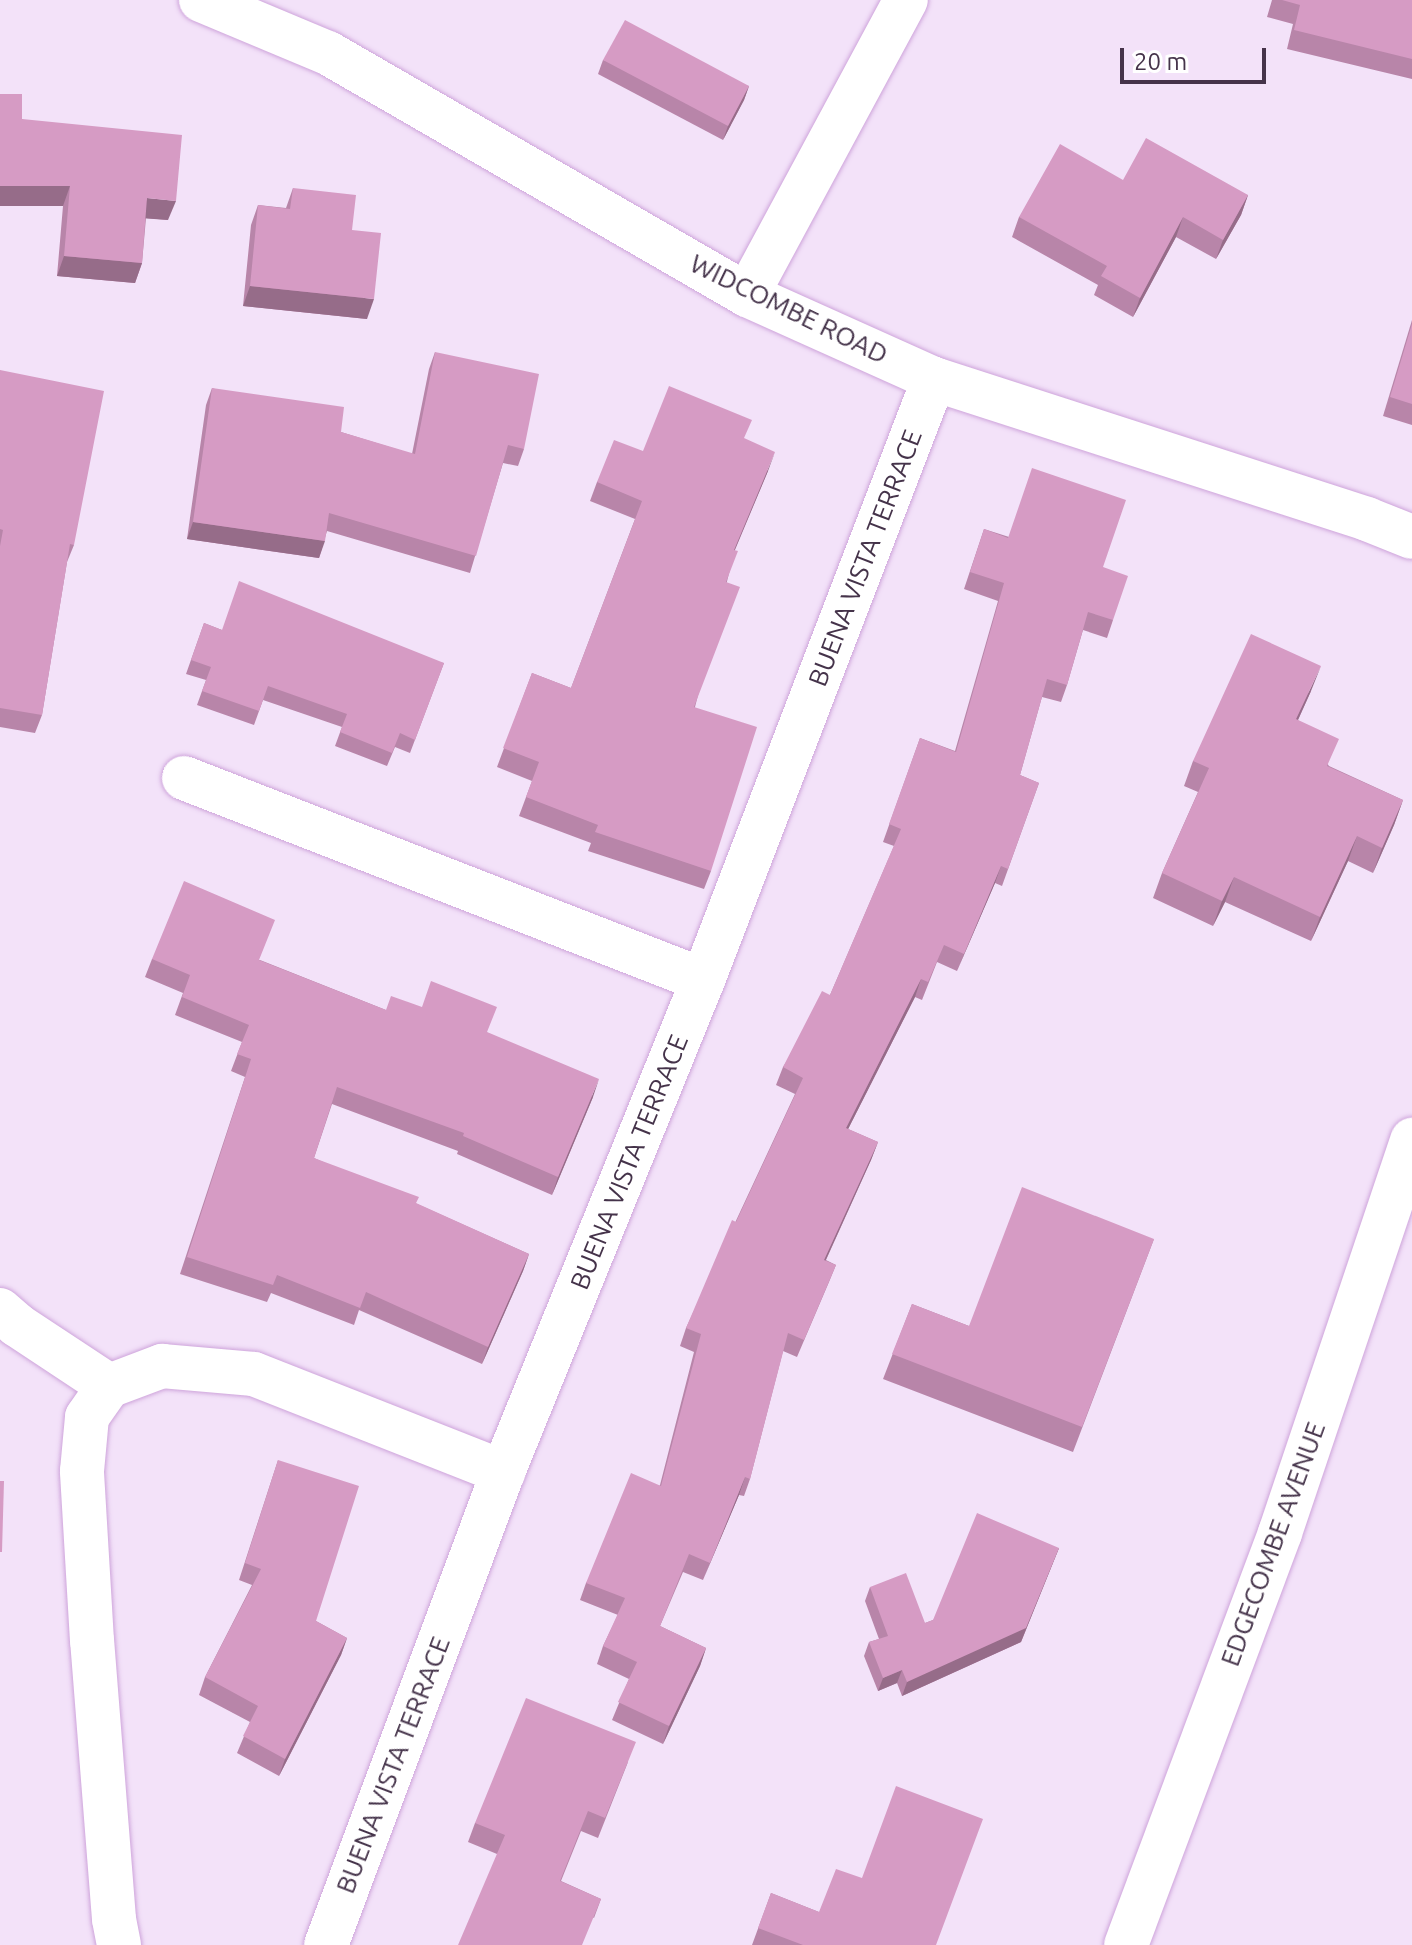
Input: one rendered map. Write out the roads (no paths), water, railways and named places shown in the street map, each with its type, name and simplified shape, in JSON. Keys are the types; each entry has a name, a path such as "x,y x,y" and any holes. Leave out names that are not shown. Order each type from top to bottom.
{"street":[{"name":"WIDCOMBE ROAD","path":"201,0 328,53 747,295 934,379 1367,519 1412,537"},
{"path":"747,295 906,0"},
{"name":"BUENA VISTA TERRACE","path":"326,1945 503,1472 703,980 934,379"},
{"path":"184,778 703,980"},
{"name":"EDGECOMBE AVENUE","path":"1126,1945 1280,1533 1412,1140"},
{"path":"0,1310 17,1325 109,1386"},
{"path":"119,1945 114,1919 92,1641 82,1471 87,1417 109,1386 162,1366 254,1374 503,1472"}]}
